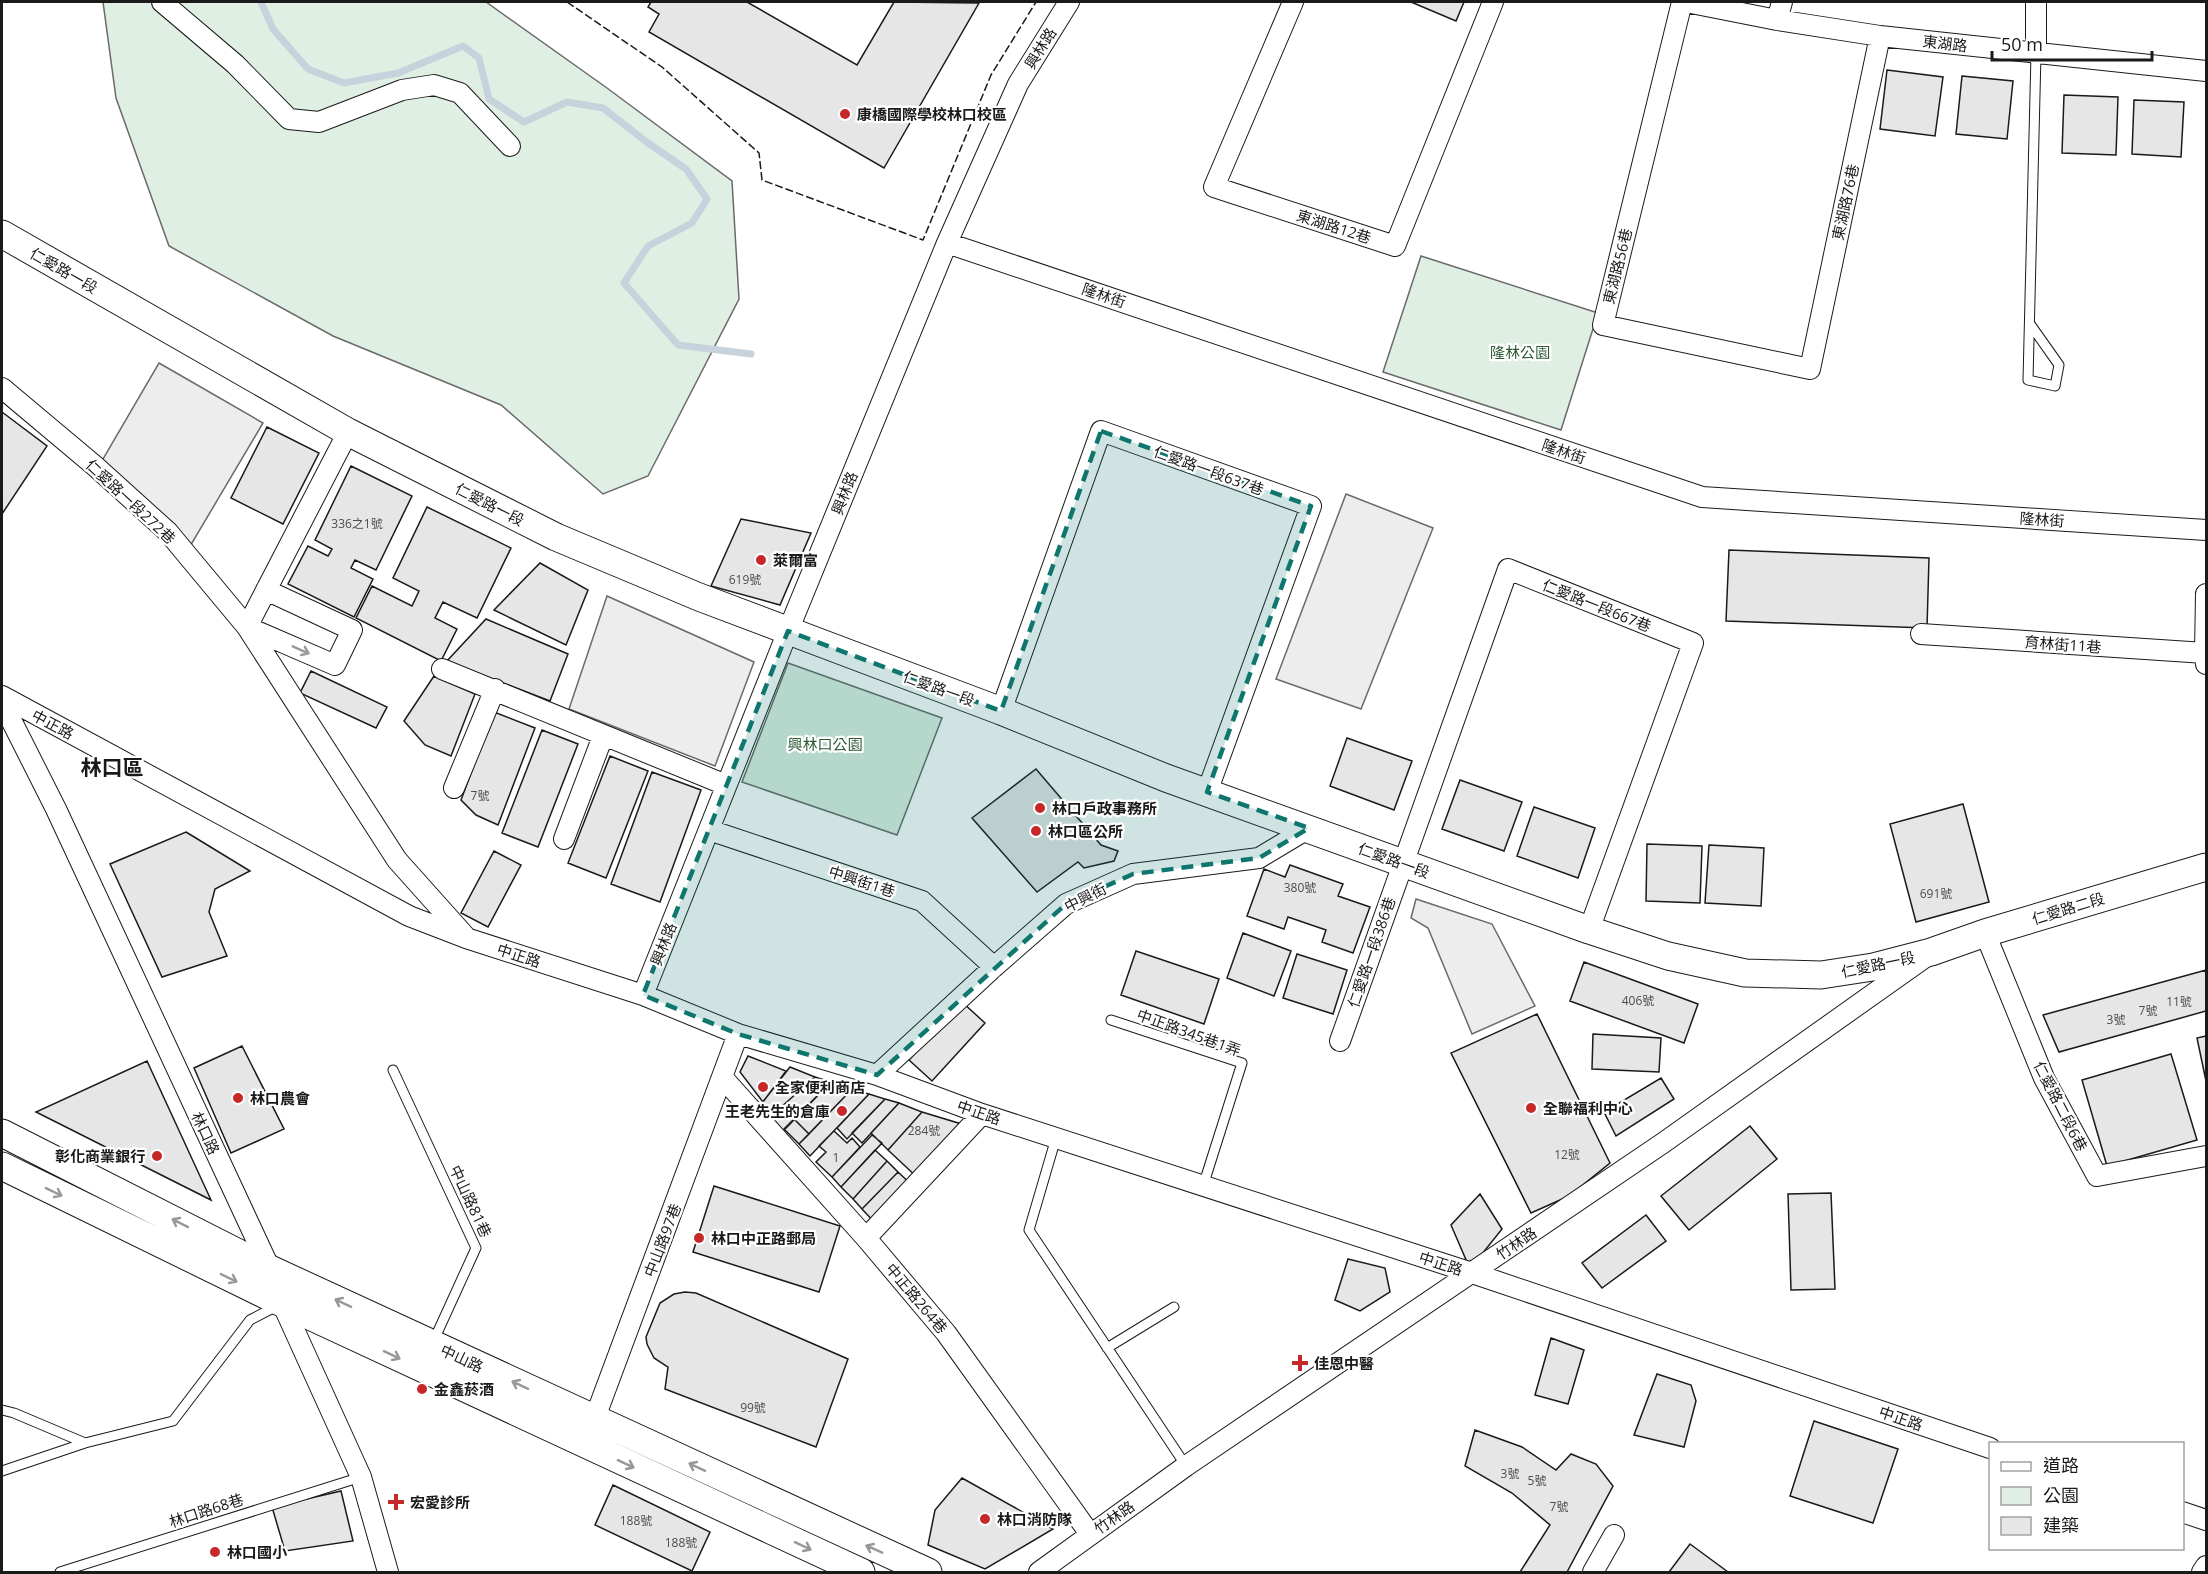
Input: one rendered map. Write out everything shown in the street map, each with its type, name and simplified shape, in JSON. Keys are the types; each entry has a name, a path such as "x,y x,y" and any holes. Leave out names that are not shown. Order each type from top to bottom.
{"main road":[{"name":"仁愛路一段","path":"2,234 348,432 556,537 699,597 1001,711 1166,778 1589,930 1668,956 1745,973 1821,975 1873,967 1931,952"},
{"name":"仁愛路二段","path":"1931,952 1985,933 2206,867"},
{"name":"中山路","path":"2,1133 270,1269 927,1572"},
{"name":"中山路","path":"3,1172 861,1572"},
{"name":"林口路","path":"270,1269 282,1304"}],"street":[{"path":"162,2 235,64 289,119 319,122 402,90 434,85 460,93 510,146"},
{"name":"興林路","path":"643,995 788,631 947,243 1018,84 1069,2"},
{"name":"東湖路12巷","path":"1293,2 1214,187 1395,246 1493,2"},
{"name":"東湖路","path":"1684,2 1779,11 1880,36 2206,70"},
{"name":"東湖路56巷","path":"1684,2 1603,325 1810,369"},
{"path":"2036,2 2036,54"},
{"name":"東湖路76巷","path":"1810,369 1880,36"},
{"name":"隆林街","path":"947,243 1702,497 2206,530"},
{"name":"仁愛路一段272巷","path":"2,388 95,466 168,532 248,627 397,860 466,938"},
{"name":"仁愛路一段637巷","path":"1001,711 1101,431 1311,506 1207,792"},
{"path":"266,590 352,630 335,665 248,627 266,590 348,432"},
{"name":"仁愛路一段667巷","path":"1402,863 1508,569 1692,643 1589,930"},
{"path":"2206,594 2206,658"},
{"name":"育林街11巷","path":"1921,634 2206,658"},
{"path":"442,669 726,785"},
{"path":"454,788 495,689"},
{"name":"中正路","path":"2,696 409,916 466,938 643,995 738,1034 877,1075 982,1114 1472,1273 1989,1448"},
{"name":"林口路","path":"2,702 56,809 270,1269"},
{"path":"564,839 603,736"},
{"name":"中興街","path":"877,1075 994,966 1066,904 1133,874 1259,858 1309,828"},
{"name":"中興街1巷","path":"709,830 922,901 994,966"},
{"name":"仁愛路一段386巷","path":"1340,1041 1402,863"},
{"name":"仁愛路二段6巷","path":"1985,933 2044,1078 2097,1176 2206,1156"},
{"name":"竹林路","path":"1039,1572 1186,1466 1663,1143 1931,952"},
{"name":"中山路97巷","path":"585,1445 738,1034"},
{"name":"中正路264巷","path":"723,1078 866,1238 946,1333 1090,1534"},
{"path":"866,1238 982,1114"},
{"name":"林口路","path":"282,1304 361,1477 388,1572"},
{"path":"2184,1513 2206,1520"},
{"path":"1593,1572 1614,1534"},
{"path":"2202,1572 2206,1566"}],"lane":[{"path":"2030,324 2059,365 2055,386 2028,380 2036,54"},
{"name":"中正路345巷1弄","path":"1111,1020 1242,1063 1203,1186"},
{"name":"中山路81巷","path":"393,1070 476,1248 432,1344"},
{"path":"1056,1138 1029,1230 1186,1466"},
{"path":"2,1471 85,1443 174,1421 250,1320 282,1304"},
{"path":"1107,1348 1174,1307"},
{"path":"2,1410 85,1443"},
{"name":"林口路68巷","path":"60,1572 361,1477"}],"highlighted area":[{"path":"1101,431 1311,506 1207,792 1309,828 1259,858 1133,874 1066,904 877,1075 738,1034 643,995 788,631 1001,711"}],"green space":[{"path":"103,2 486,2 732,181 739,299 648,476 603,494 501,405 333,336 169,246 116,98"},
{"name":"隆林公園","path":"1421,256 1598,313 1561,430 1383,372"},
{"name":"興林口公園","path":"788,663 942,718 897,835 742,782"}],"shaded area":[{"path":"159,363 263,423 189,548 100,464"},
{"path":"1346,494 1433,528 1361,709 1276,679"},
{"path":"607,596 754,662 715,766 569,709"},
{"path":"1416,899 1492,924 1535,1006 1472,1034 1428,928 1411,918"}],"building":[{"path":"651,2 747,2 857,65 894,2 979,3 884,168 649,32 659,14 648,7"},
{"path":"1411,2 1464,2 1456,21"},
{"path":"1887,70 1943,77 1935,136 1880,129"},
{"path":"1962,76 2013,81 2007,139 1956,134"},
{"path":"2064,95 2118,97 2116,155 2062,153"},
{"path":"2134,100 2184,102 2181,157 2132,154"},
{"path":"2,412 47,446 2,514"},
{"path":"267,427 319,453 283,524 231,498"},
{"path":"351,466 412,496 376,570 355,560 351,568 373,579 354,617 288,584 308,546 328,556 332,549 315,540"},
{"path":"427,507 511,548 477,618 443,602 435,618 457,629 441,661 356,618 372,586 412,606 419,591 393,578"},
{"name":"萊爾富","path":"741,519 811,533 780,605 711,586"},
{"path":"1729,550 1929,558 1927,628 1726,621"},
{"path":"540,563 588,590 566,645 494,610"},
{"path":"486,619 568,654 550,701 447,661"},
{"path":"311,671 387,707 376,728 300,693"},
{"path":"434,676 475,694 451,756 425,745 404,721"},
{"path":"494,712 535,728 498,825 476,815 461,800"},
{"path":"542,730 578,744 538,847 502,833"},
{"path":"1347,738 1412,761 1394,810 1330,786"},
{"path":"610,756 648,771 606,878 568,863"},
{"name":"林口區公所","path":"1036,769 1101,845 1118,851 1114,861 1084,868 1078,862 1037,892 972,818"},
{"path":"652,772 701,790 660,902 611,884"},
{"path":"1460,780 1522,802 1504,851 1442,829"},
{"path":"1963,804 1989,902 1916,922 1890,824"},
{"path":"1534,807 1595,828 1578,878 1517,856"},
{"path":"186,832 250,871 215,889 209,912 227,956 162,977 110,864"},
{"path":"1647,844 1702,846 1700,903 1646,901"},
{"path":"1709,845 1764,848 1761,906 1705,903"},
{"path":"494,851 521,865 488,927 461,913"},
{"path":"1290,865 1343,884 1338,896 1370,907 1353,953 1322,942 1326,930 1288,917 1284,929 1247,916 1264,869 1285,877"},
{"path":"1243,933 1291,951 1274,996 1227,978"},
{"path":"1136,951 1219,979 1204,1024 1121,995"},
{"path":"1297,954 1347,970 1333,1014 1283,998"},
{"path":"1584,962 1698,1004 1684,1043 1570,1001"},
{"path":"2206,970 2206,1011 2059,1052 2043,1015"},
{"path":"962,1002 985,1023 932,1081 909,1060"},
{"name":"全聯福利中心","path":"1537,1014 1610,1163 1569,1196 1531,1213 1451,1053"},
{"path":"1593,1034 1661,1038 1659,1072 1592,1069"},
{"path":"2206,1036 2206,1081 2197,1038"},
{"name":"林口農會","path":"242,1046 284,1129 231,1153 194,1068"},
{"path":"2171,1054 2197,1140 2107,1166 2082,1080"},
{"name":"全家便利商店","path":"748,1056 786,1071 763,1102 740,1072"},
{"name":"彰化商業銀行","path":"147,1061 211,1200 36,1112"},
{"path":"790,1067 815,1077 771,1116 762,1103"},
{"path":"815,1077 831,1082 783,1131 771,1116"},
{"path":"1661,1078 1674,1099 1616,1136 1604,1112"},
{"path":"831,1082 852,1089 809,1134 794,1119"},
{"name":"王老先生的倉庫","path":"852,1089 869,1094 810,1156 799,1144"},
{"path":"869,1094 885,1099 847,1139 837,1128"},
{"path":"885,1099 899,1103 862,1143 852,1133"},
{"path":"899,1103 922,1112 888,1150 871,1133"},
{"path":"922,1112 968,1126 920,1180 888,1150"},
{"path":"794,1119 809,1134 799,1144 784,1129"},
{"path":"1750,1126 1777,1159 1689,1230 1661,1196"},
{"path":"834,1131 847,1143 852,1138 860,1147 832,1177 816,1162 826,1152 819,1146"},
{"path":"872,1135 882,1143 841,1187 832,1177"},
{"path":"875,1150 887,1161 853,1199 841,1187"},
{"path":"887,1161 898,1172 862,1209 853,1199"},
{"path":"898,1172 913,1186 876,1224 862,1209"},
{"path":"714,1186 840,1226 819,1292 693,1252"},
{"path":"1831,1193 1835,1289 1791,1290 1788,1194"},
{"path":"1480,1194 1502,1229 1470,1269 1451,1225"},
{"path":"1646,1215 1666,1241 1602,1288 1582,1263"},
{"path":"1348,1259 1385,1268 1390,1292 1360,1311 1335,1300"},
{"path":"696,1293 848,1359 816,1447 665,1389 668,1367 654,1358 646,1337 660,1303 674,1294"},
{"path":"1551,1338 1584,1350 1568,1404 1535,1395"},
{"path":"1657,1374 1691,1385 1696,1401 1684,1447 1634,1435"},
{"path":"1814,1421 1898,1449 1873,1523 1790,1496"},
{"path":"1475,1430 1522,1447 1556,1470 1571,1454 1596,1464 1613,1486 1567,1572 1520,1572 1550,1525 1512,1493 1465,1466"},
{"name":"林口消防隊","path":"962,1478 1053,1529 985,1569 928,1545 935,1510"},
{"path":"613,1485 710,1532 692,1571 595,1525"},
{"path":"341,1491 353,1541 285,1551 272,1507"},
{"path":"1690,1544 1728,1572 1669,1572"}],"waterway":[{"path":"261,2 273,29 308,69 344,83 398,73 463,46 479,58 489,99 524,122 567,102 603,108 686,169 707,199 692,223 648,246 624,283 678,345 751,354"}],"fence":[{"path":"567,2 662,67 759,153 762,180 923,240 991,75 1036,2"}],"place":[{"name":"康橋國際學校林口校區","path":"845,114"},
{"name":"萊爾富","path":"761,560"},
{"name":"林口戶政事務所","path":"1040,808"},
{"name":"林口區公所","path":"1036,831"},
{"name":"全家便利商店","path":"763,1087"},
{"name":"林口農會","path":"238,1098"},
{"name":"全聯福利中心","path":"1531,1108"},
{"name":"王老先生的倉庫","path":"842,1111"},
{"name":"彰化商業銀行","path":"157,1156"},
{"name":"林口中正路郵局","path":"699,1238"},
{"name":"佳恩中醫","path":"1300,1363"},
{"name":"金鑫菸酒","path":"422,1389"},
{"name":"宏愛診所","path":"396,1502"},
{"name":"林口消防隊","path":"985,1519"},
{"name":"林口國小","path":"215,1552"}],"district":[{"name":"林口區","path":"112,767"}]}
